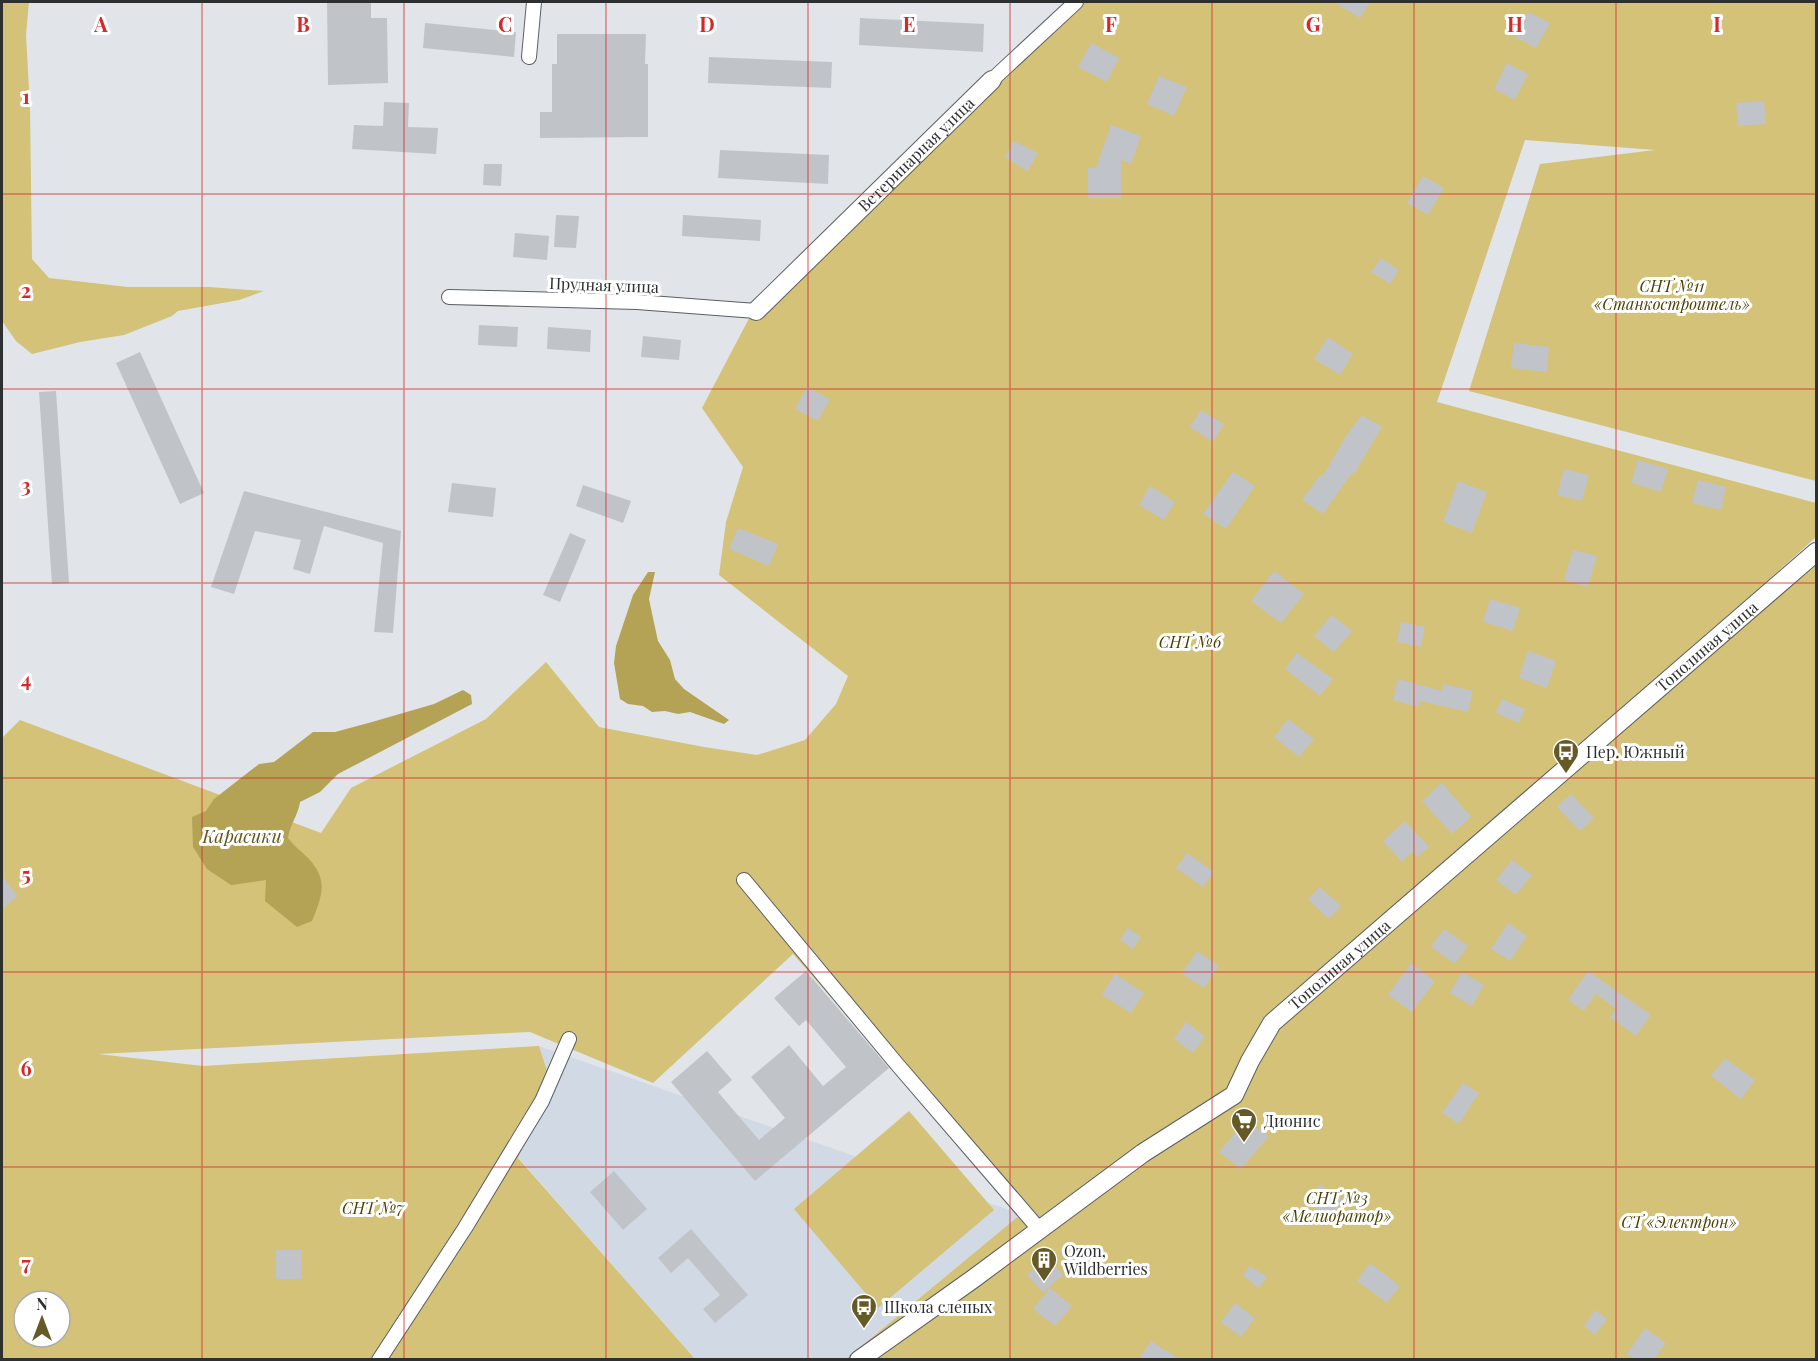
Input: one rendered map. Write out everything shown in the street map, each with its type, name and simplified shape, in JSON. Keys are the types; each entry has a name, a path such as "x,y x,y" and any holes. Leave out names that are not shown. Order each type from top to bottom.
{"street":[{"path":"529,57 534,2"},
{"name":"Ветеринарная улица","path":"756,310 992,80 1076,2"},
{"name":"Прудная улица","path":"449,297 637,302 756,310"},
{"name":"Тополиная улица","path":"859,1359 973,1279 1143,1153 1234,1095 1272,1023 1816,552"},
{"path":"744,880 1039,1229"},
{"path":"379,1359 465,1228 542,1101 569,1039"}],"shaded area":[{"path":"539,1046 1021,1214 846,1359 695,1359 518,1157 551,1083"}],"green space":[{"path":"2,2 29,2 26,35 30,107 32,259 49,278 128,287 209,287 264,291 239,300 178,311 172,316 124,335 80,342 32,354 16,341 2,321"},
{"path":"1072,2 1816,2 1816,481 1469,391 1540,164 1655,150 1525,140 1437,402 1816,503 1816,537 1306,1000 1816,559 1816,1359 846,1359 1021,1214 793,954 653,1083 530,1032 98,1054 203,1066 539,1046 551,1083 518,1158 695,1359 2,1360 2,738 20,720 321,833 351,788 486,719 546,662 599,727 757,755 805,740 836,704 848,676 719,575 726,522 743,467 702,408 755,307"},
{"path":"909,1111 994,1210 878,1308 794,1209"}],"water":[{"path":"648,572 655,572 649,599 658,641 670,660 675,679 684,689 729,720 724,724 690,712 678,714 665,711 652,712 643,706 628,704 620,699 614,663 616,646 633,595"},
{"name":"Карасики","path":"463,690 471,695 472,704 338,774 320,792 300,802 288,838 315,866 319,874 321,896 312,921 297,927 265,901 266,880 231,885 207,869 193,847 192,817 206,811 214,799 259,764 274,762 313,732 335,732 372,722 434,704"}],"building":[{"path":"327,2 371,2 371,18 387,18 388,83 328,85"},
{"path":"1334,2 1370,2 1360,18"},
{"path":"1528,12 1550,23 1536,48 1515,37"},
{"path":"860,18 984,24 983,52 859,45"},
{"path":"425,23 516,32 514,57 423,48"},
{"path":"557,34 646,34 648,137 540,138 540,112 552,112 552,64 557,64"},
{"path":"1091,43 1119,58 1107,82 1078,67"},
{"path":"709,57 832,62 831,88 708,83"},
{"path":"1507,63 1528,74 1515,100 1494,89"},
{"path":"1159,76 1187,87 1174,116 1147,104"},
{"path":"1764,101 1766,124 1738,126 1736,103"},
{"path":"384,102 409,103 408,127 438,128 436,154 352,149 354,125 383,126"},
{"path":"1111,125 1141,136 1131,164 1121,160 1121,198 1088,198 1088,168 1096,168"},
{"path":"1014,141 1038,153 1028,171 1005,158"},
{"path":"720,150 829,155 828,184 718,178"},
{"path":"484,164 502,164 501,186 483,185"},
{"path":"1423,176 1444,188 1428,215 1407,203"},
{"path":"556,215 579,216 576,248 554,247"},
{"path":"683,215 761,220 760,241 682,236"},
{"path":"515,233 549,236 547,260 513,257"},
{"path":"1381,258 1399,270 1390,284 1371,272"},
{"path":"479,325 518,327 517,347 478,345"},
{"path":"548,327 591,330 590,352 547,349"},
{"path":"643,336 681,340 679,360 641,357"},
{"path":"1328,337 1353,354 1340,375 1314,359"},
{"path":"1514,343 1549,347 1547,372 1511,368"},
{"path":"140,352 204,493 180,504 116,363"},
{"path":"807,387 830,399 818,421 795,409"},
{"path":"56,391 69,583 52,584 39,392"},
{"path":"1201,410 1224,424 1213,442 1190,427"},
{"path":"1362,415 1382,427 1354,474 1352,473 1323,514 1302,500 1321,474 1323,476 1346,436"},
{"path":"1638,460 1668,469 1661,492 1631,483"},
{"path":"1564,469 1589,475 1582,501 1557,495"},
{"path":"1233,472 1255,486 1226,529 1203,514"},
{"path":"1698,480 1726,487 1721,510 1692,503"},
{"path":"1458,481 1487,492 1472,533 1443,522"},
{"path":"452,483 496,488 493,517 448,512"},
{"path":"583,485 631,501 623,523 576,506"},
{"path":"1150,486 1175,502 1164,520 1139,505"},
{"path":"244,491 401,531 393,633 374,632 383,543 324,526 310,574 293,569 301,540 255,531 234,594 211,587"},
{"path":"738,528 778,544 769,566 729,549"},
{"path":"570,533 586,540 560,602 543,595"},
{"path":"1573,550 1597,556 1588,587 1564,580"},
{"path":"1274,571 1304,594 1281,623 1251,601"},
{"path":"1490,599 1520,608 1513,631 1483,622"},
{"path":"1332,615 1352,631 1334,652 1314,636"},
{"path":"1401,622 1425,627 1421,647 1397,642"},
{"path":"1528,651 1556,661 1547,688 1519,678"},
{"path":"1297,653 1333,679 1320,696 1285,669"},
{"path":"1398,679 1442,691 1444,684 1473,691 1468,712 1420,701 1418,707 1393,700"},
{"path":"1502,699 1525,709 1519,723 1496,713"},
{"path":"1288,719 1314,739 1299,757 1274,737"},
{"path":"1442,783 1471,817 1452,834 1422,801"},
{"path":"1571,794 1594,818 1580,831 1557,807"},
{"path":"1405,821 1429,847 1417,857 1412,852 1402,862 1383,841"},
{"path":"1187,853 1214,872 1203,887 1176,868"},
{"path":"1512,860 1532,875 1516,895 1496,880"},
{"path":"2,876 18,896 2,909"},
{"path":"1320,887 1341,906 1329,919 1308,899"},
{"path":"1508,923 1527,936 1510,961 1491,949"},
{"path":"1128,928 1141,937 1133,949 1120,940"},
{"path":"1444,929 1468,946 1455,964 1431,947"},
{"path":"1197,951 1219,966 1204,988 1182,974"},
{"path":"1411,963 1435,981 1412,1012 1388,995"},
{"path":"806,971 889,1068 755,1181 671,1082 707,1051 732,1080 718,1092 759,1140 785,1118 751,1077 789,1045 823,1086 846,1067 806,1020 799,1026 774,998"},
{"path":"1588,971 1651,1015 1636,1036 1610,1017 1616,1009 1596,994 1584,1011 1568,1000"},
{"path":"1462,972 1484,985 1472,1006 1450,993"},
{"path":"1115,974 1144,993 1131,1013 1102,995"},
{"path":"1186,1022 1205,1036 1193,1053 1174,1039"},
{"path":"1725,1058 1755,1080 1741,1099 1711,1076"},
{"path":"1463,1083 1479,1093 1459,1124 1442,1113"},
{"name":"Дионис","path":"1246,1120 1269,1136 1241,1169 1219,1152"},
{"path":"614,1171 647,1209 623,1230 590,1192"},
{"path":"1320,1184 1343,1200 1330,1219 1307,1202"},
{"path":"691,1229 748,1295 715,1323 703,1309 720,1295 688,1258 671,1273 658,1258"},
{"path":"276,1250 302,1250 301,1279 276,1279"},
{"name":"Ozon, Wildberries","path":"1047,1257 1063,1275 1043,1292 1027,1275"},
{"path":"1370,1263 1400,1286 1387,1303 1357,1281"},
{"path":"1250,1266 1267,1277 1259,1288 1243,1276"},
{"path":"1050,1288 1072,1306 1055,1326 1033,1309"},
{"path":"1235,1303 1255,1318 1241,1337 1221,1322"},
{"path":"1595,1310 1607,1319 1595,1335 1584,1326"},
{"path":"1645,1328 1666,1343 1654,1359 1634,1359 1627,1354"},
{"path":"1151,1341 1179,1359 1139,1359"}],"place":[{"name":"Пер. Южный","path":"1566,775"},
{"name":"Дионис","path":"1244,1144"},
{"name":"Ozon, Wildberries","path":"1044,1283"},
{"name":"Школа слепых","path":"864,1330"}],"park label":[{"name":"СНТ №11 «Станкостроитель»","path":"1672,295"},
{"name":"СНТ №6","path":"1190,642"},
{"name":"СНТ №3 «Мелиоратор»","path":"1337,1207"},
{"name":"СНТ №7","path":"373,1208"},
{"name":"СТ «Электрон»","path":"1679,1222"}]}
